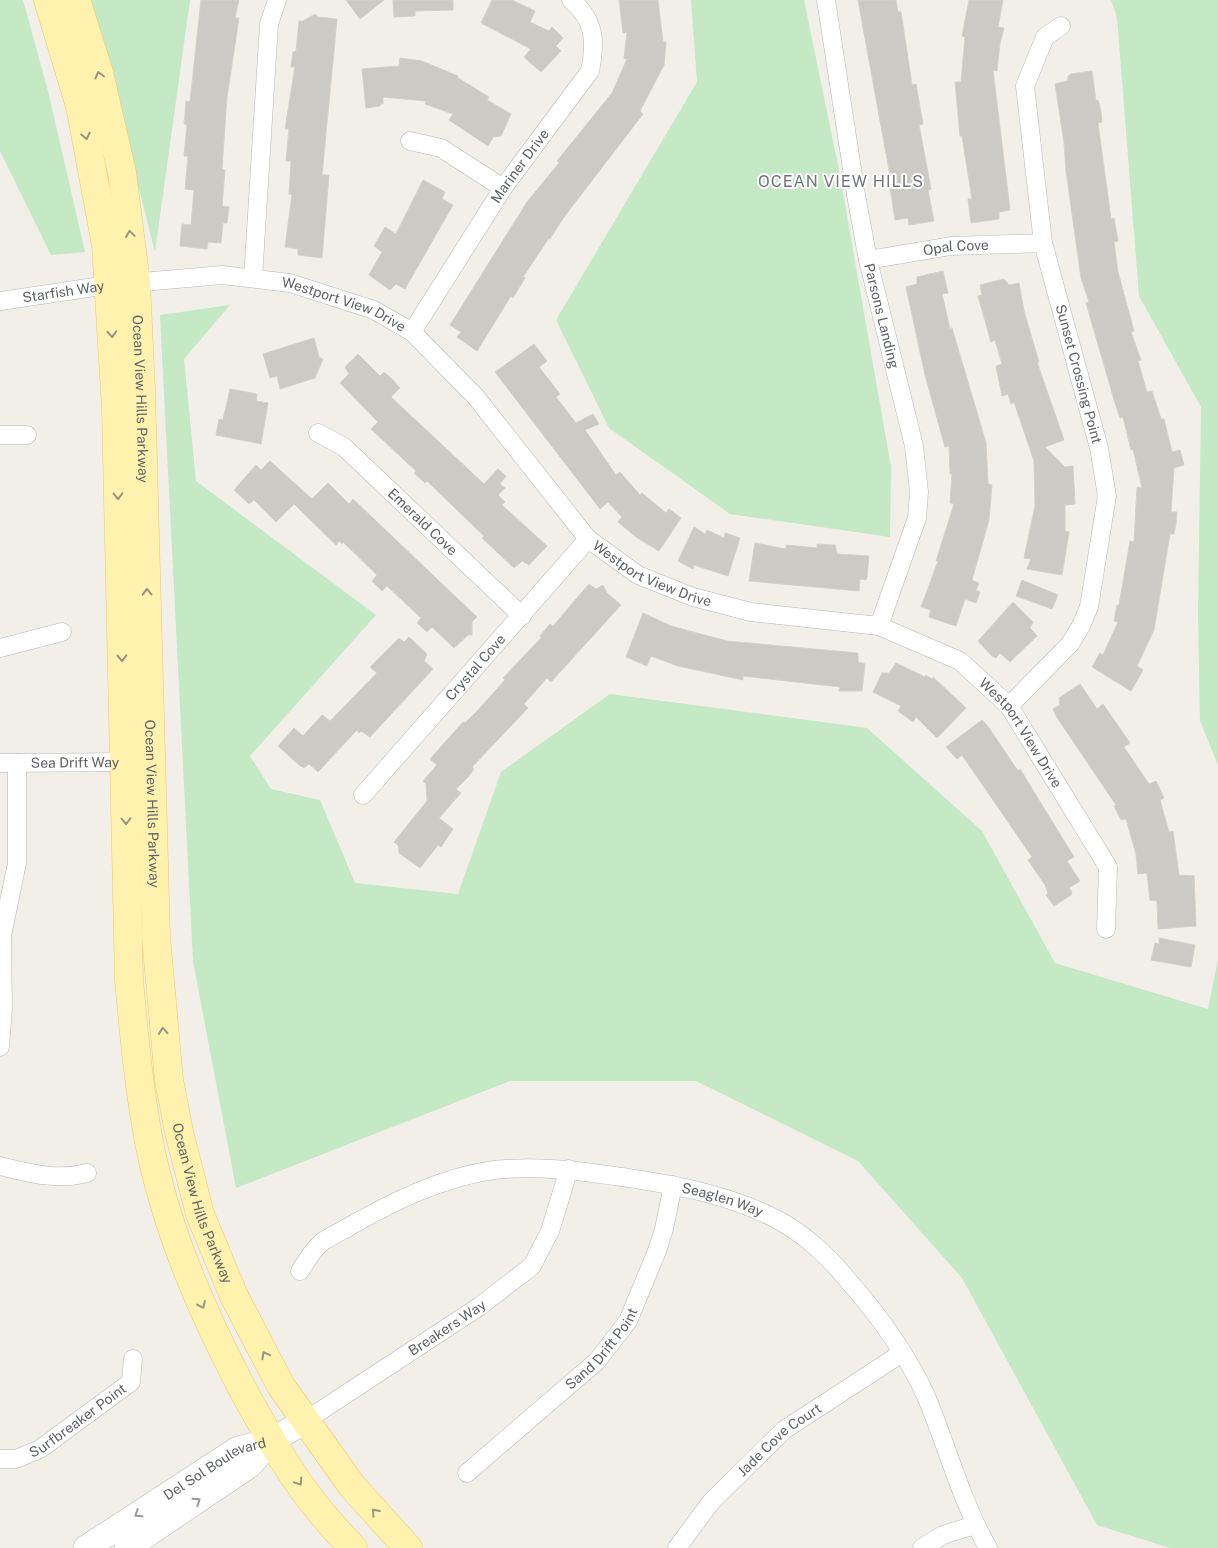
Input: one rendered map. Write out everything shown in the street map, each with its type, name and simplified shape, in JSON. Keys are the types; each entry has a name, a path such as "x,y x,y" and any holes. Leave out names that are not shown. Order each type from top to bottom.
{"main road":[{"name":"Ocean View Hills Parkway","path":"48,0 80,106 106,245 124,284 141,390 156,938 166,1055 179,1132 200,1214 234,1296 281,1386 352,1486 408,1548"},
{"name":"Ocean View Hills Parkway","path":"76,0 99,74 122,173 124,284 116,409 130,980 136,1065 150,1144 170,1220 199,1299 232,1369 272,1441 319,1510 353,1548"}],"street":[{"path":"253,278 268,29 277,0"},
{"name":"Mariner Drive","path":"412,332 503,188 590,71 594,54 590,23 583,10 571,0"},
{"name":"Parsons Landing","path":"826,0 868,260 914,446 919,492 917,518 879,626"},
{"name":"Sunset Crossing Point","path":"1009,706 1070,644 1081,626 1089,607 1107,496 1099,448 1043,244 1025,86 1046,37 1061,26"},
{"path":"410,141 441,148 503,188"},
{"name":"Opal Cove","path":"868,260 951,246 1043,244"},
{"name":"Westport View Drive","path":"124,284 222,275 253,278 290,283 374,310 412,332 475,396 588,538 638,575 673,591 709,602 770,615 879,626 960,660 1009,706 1108,867 1106,929"},
{"name":"Starfish Way","path":"0,301 124,284"},
{"name":"Emerald Cove","path":"318,433 344,447 522,616"},
{"path":"0,435 27,436"},
{"name":"Crystal Cove","path":"363,795 522,616 588,538"},
{"path":"0,648 62,632"},
{"path":"0,1047 3,1008 2,936 17,863 8,763"},
{"name":"Sea Drift Way","path":"8,763 151,763"},
{"path":"0,1166 52,1177 70,1177 87,1172"},
{"name":"Breakers Way","path":"272,1441 480,1306 532,1266 550,1231 569,1169"},
{"name":"Seaglen Way","path":"300,1271 320,1243 384,1207 445,1182 493,1170 569,1169 673,1185 728,1199 778,1220 814,1246 847,1278 902,1353 927,1399 975,1525 988,1548"},
{"name":"Sand Drift Point","path":"467,1473 597,1361 628,1321 657,1251 664,1229 673,1185"},
{"name":"Jade Cove Court","path":"677,1548 711,1502 784,1430 902,1353"},
{"name":"Surfbreaker Point","path":"0,1459 16,1459 40,1449 131,1382 133,1359"},
{"name":"Del Sol Boulevard","path":"86,1548 238,1449 272,1441"},
{"name":"Del Sol Boulevard","path":"127,1548 250,1465 272,1441"},
{"path":"922,1548 943,1535 975,1525"}],"green space":[{"path":"0,0 23,0 48,91 85,252 51,255 0,151"},
{"path":"91,0 190,0 155,252"},
{"path":"691,0 804,0 839,170 891,467 890,537 730,514 609,428 556,320 697,82"},
{"path":"1111,0 1218,0 1218,765 1200,721 1198,615 1201,407 1139,296 1117,17"},
{"path":"230,305 184,359 196,481 376,615 250,756 271,789 320,800 355,883 458,894 501,772 610,694 867,728 982,831 1055,963 1208,1009 1218,959 1218,1548 1170,1548 1097,1525 962,1278 858,1161 696,1081 510,1081 236,1188 193,961 160,315"}],"building":[{"path":"201,0 239,0 235,18 239,18 227,97 222,169 225,170 222,206 229,207 227,223 223,223 221,243 208,242 207,249 180,246 182,224 191,225 194,190 185,189 188,156 184,156 187,124 184,124 186,101 190,102"},
{"path":"346,0 384,0 360,19"},
{"path":"393,0 453,0 453,10 415,11 415,16 394,17"},
{"path":"492,0 512,0 535,11 530,22 549,31 552,27 563,38 556,46 561,51 541,72 524,57 531,49 481,23"},
{"path":"619,0 658,0 663,42 666,42 664,65 640,111 643,114 549,238 523,277 525,278 513,298 511,296 477,351 457,337 461,332 450,325 527,202 559,163 557,161 612,93 627,59 624,58 627,32 623,33"},
{"path":"858,0 896,0 898,12 901,12 912,85 916,84 923,124 919,125 931,189 928,190 934,221 909,225 908,218 895,220 889,181 891,181"},
{"path":"969,0 1003,0 998,27 1004,28 1000,43 997,71 993,70 1010,210 999,212 999,219 971,223 968,199 972,199 962,136 960,136 955,82 961,82 965,37 962,36"},
{"path":"315,14 318,17 337,19 322,175 329,175 322,258 298,255 298,249 285,247 292,195 289,194 291,161 286,161 289,129 285,129 295,67 291,67 293,52 296,51 299,21 303,21"},
{"path":"400,58 422,61 458,76 458,78 489,97 487,100 511,114 501,136 493,137 488,146 449,120 453,114 425,104 426,101 383,97 383,104 380,104 380,106 366,108 362,69 399,66"},
{"path":"1092,71 1096,101 1098,100 1101,111 1102,122 1098,123 1111,219 1114,218 1118,241 1114,242 1118,272 1134,331 1131,332 1141,360 1138,361 1147,392 1152,391 1161,419 1164,419 1172,452 1180,450 1184,465 1174,468 1171,512 1177,512 1176,524 1174,534 1170,534 1154,630 1137,666 1143,670 1131,691 1092,667 1100,653 1103,655 1118,622 1114,621 1117,605 1119,605 1130,541 1134,542 1137,487 1142,488 1133,449 1131,450 1123,417 1120,418 1115,403 1086,303 1089,302 1081,278 1055,84 1068,81 1068,76 1071,74"},
{"path":"423,180 445,192 442,199 453,205 405,289 396,284 390,290 369,275 382,252 374,246 385,227 396,234"},
{"path":"943,271 948,293 942,294 950,329 952,328 986,443 988,484 992,485 989,520 972,580 979,583 976,590 980,592 976,603 965,599 956,626 929,617 931,610 921,607 938,561 936,561 954,504 950,503 952,474 950,474 949,446 945,447 925,375 906,287 917,284 917,277"},
{"path":"1004,279 1009,285 1019,283 1024,311 1039,362 1037,362 1064,440 1045,447 1065,467 1073,466 1075,504 1065,505 1065,531 1069,532 1062,575 1027,569 1031,559 1024,558 1035,506 1034,461 1014,402 1011,404 1008,394 1002,396 996,366 1002,364 995,340 991,342 978,296 982,295 980,285"},
{"path":"314,338 319,357 323,359 315,378 280,389 277,376 270,378 263,354"},
{"path":"534,344 547,361 539,367 560,394 556,397 576,423 593,414 599,424 585,430 616,475 620,472 640,495 642,493 666,513 669,509 681,518 659,551 636,537 618,522 622,517 608,502 600,509 495,372"},
{"path":"358,354 380,376 384,372 392,379 400,388 391,397 484,484 498,469 506,476 500,484 505,488 498,495 505,502 502,505 547,546 529,565 522,561 514,568 482,538 484,536 427,481 425,483 414,473 416,471 371,429 378,422 340,383 349,374 345,367"},
{"path":"230,389 257,394 256,401 268,403 261,444 216,435 219,419 223,420"},
{"path":"270,461 312,499 328,483 349,504 353,499 477,617 472,622 472,635 468,635 454,648 432,627 427,632 417,623 421,618 387,586 382,591 372,581 377,575 343,542 342,544 339,541 336,545 294,504 276,522 254,500 249,504 234,490 256,465 261,470"},
{"path":"694,527 705,534 707,530 724,538 725,533 740,538 728,576 694,565 693,569 678,561"},
{"path":"755,543 786,549 786,545 817,548 817,544 835,545 837,554 869,556 867,577 866,580 860,579 859,591 749,581"},
{"path":"1022,580 1058,595 1052,609 1016,596"},
{"path":"589,584 596,589 603,585 607,593 621,605 551,682 547,678 524,704 528,708 472,767 474,769 456,789 461,793 439,818 453,829 441,847 438,845 420,868 399,853 398,845 394,842 427,801 426,784 423,781 437,765 430,759 463,722 465,723 479,709 505,680 503,678 541,638 540,636 550,624 553,626"},
{"path":"1013,602 1033,622 1030,628 1037,636 1010,662 1000,653 996,658 992,656 978,641"},
{"path":"643,613 671,626 727,641 858,653 858,662 865,664 862,691 839,691 840,687 743,676 743,680 678,666 651,656 647,666 626,657"},
{"path":"409,637 427,654 424,661 433,669 370,737 361,731 359,733 357,730 318,772 309,764 304,768 299,765 278,746 294,728 303,736 322,715 330,721 377,673 370,667 399,638 404,642"},
{"path":"896,663 925,677 926,675 932,679 933,677 966,708 937,738 916,717 913,722 898,711 901,706 873,692 882,673 889,673"},
{"path":"1080,684 1097,709 1103,704 1130,743 1124,747 1149,784 1156,781 1164,798 1160,800 1169,832 1173,831 1179,875 1194,876 1196,926 1158,929 1157,901 1150,900 1147,873 1138,874 1136,854 1126,819 1121,820 1114,806 1116,805 1053,709 1060,705 1059,698"},
{"path":"982,720 1018,771 1020,769 1074,857 1067,861 1080,881 1069,888 1072,892 1071,895 1054,906 1046,895 1048,893 1045,885 1028,860 1032,857 962,755 957,759 946,747"},
{"path":"1159,938 1195,945 1191,967 1151,960 1155,943 1159,944"}],"district":[{"name":"OCEAN VIEW HILLS","path":"841,181"}]}
